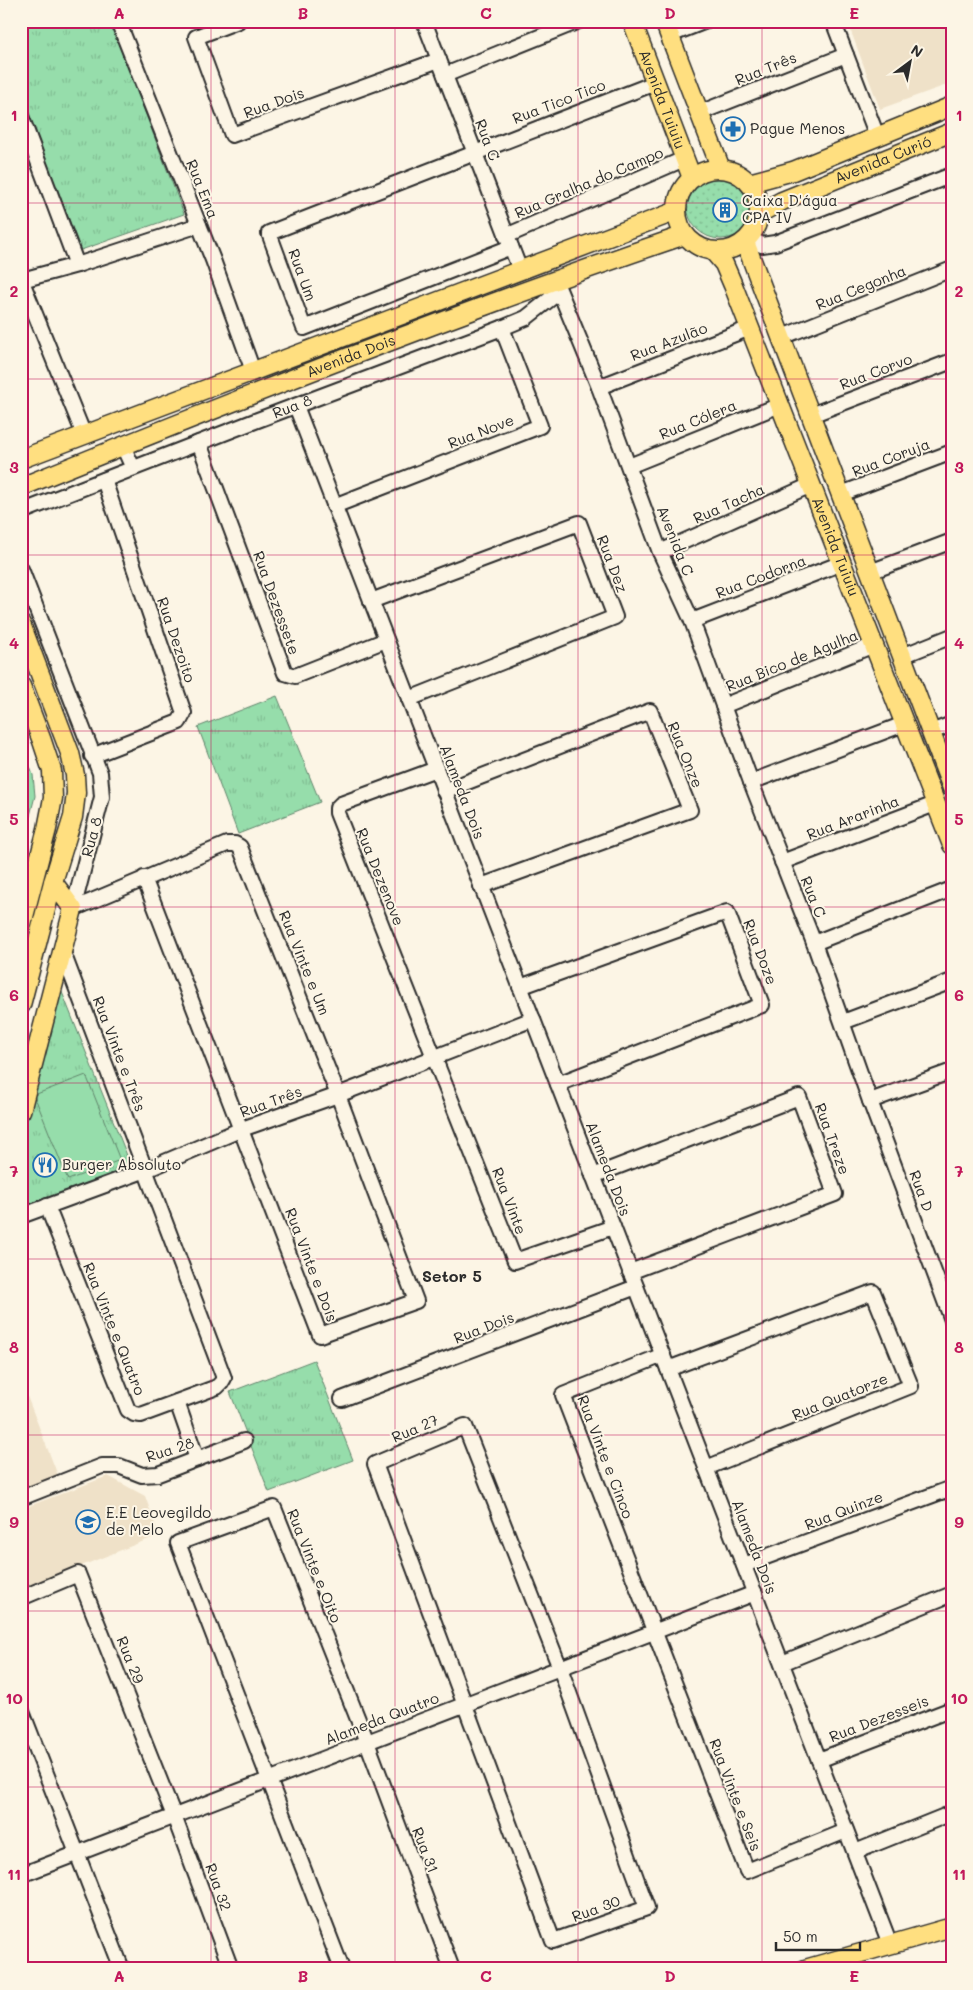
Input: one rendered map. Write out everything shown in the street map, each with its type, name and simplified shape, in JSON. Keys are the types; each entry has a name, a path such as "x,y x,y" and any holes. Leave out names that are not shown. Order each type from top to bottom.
{"main road":[{"name":"Avenida Tuiuiu","path":"632,21 692,178"},
{"name":"Avenida Tuiuiu","path":"667,28 721,169"},
{"name":"Avenida Curió","path":"749,183 793,170 952,106"},
{"name":"Avenida Curió","path":"760,213 782,201 952,132"},
{"path":"721,169 741,176 749,183 759,202 760,213 756,227 747,240 730,250 713,251 693,243 685,235 679,224 677,211 681,193 692,178 700,173 721,169"},
{"name":"Avenida Dois","path":"21,459 677,211"},
{"name":"Avenida Dois","path":"29,484 246,398 557,286 685,235"},
{"name":"Avenida Tuiuiu","path":"747,240 952,788"},
{"name":"Avenida Tuiuiu","path":"713,251 724,264 750,328 952,845"},
{"path":"21,624 70,753 75,775 76,793 73,817 53,882 21,1005"},
{"path":"890,686 911,679"},
{"path":"21,686 52,771 53,798 47,829 21,928"},
{"path":"53,882 73,909"},
{"name":"Rua 8","path":"21,1111 73,909"},
{"path":"805,1969 952,1927"}],"street":[{"name":"Rua Ema","path":"118,21 199,224 253,371"},
{"name":"Rua Dois","path":"238,21 196,37 232,135 439,60"},
{"name":"Rua C","path":"424,21 520,270"},
{"path":"445,75 579,21"},
{"path":"667,28 706,21"},
{"path":"833,21 877,136"},
{"name":"Rua Três","path":"699,113 846,55"},
{"name":"Rua Tico Tico","path":"474,152 655,83"},
{"path":"21,116 77,265"},
{"name":"Rua Um","path":"474,152 269,233 304,328 508,241"},
{"name":"Rua Gralha do Campo","path":"508,241 684,159"},
{"path":"747,240 762,245 775,243 952,175"},
{"path":"84,435 22,280 77,265 199,224"},
{"name":"Rua Cegonha","path":"782,337 952,269"},
{"path":"557,286 600,387"},
{"name":"Rua 8","path":"21,512 526,318 557,286"},
{"name":"Rua Nove","path":"334,506 540,426 502,328"},
{"name":"Rua Azulão","path":"600,387 750,328"},
{"name":"Rua Corvo","path":"811,415 952,361"},
{"name":"Avenida C","path":"600,387 660,552 692,621 722,706"},
{"path":"246,398 255,421"},
{"name":"Rua Cólera","path":"629,466 780,405"},
{"name":"Alameda Dois","path":"296,406 890,1944"},
{"name":"Rua Dezessete","path":"199,443 285,673 295,676 386,640"},
{"path":"123,446 133,468"},
{"name":"Rua Coruja","path":"841,494 952,452"},
{"name":"Rua Dezoito","path":"92,756 179,722 184,713 104,480"},
{"path":"29,484 47,502"},
{"name":"Rua Tacha","path":"660,552 811,485"},
{"name":"Rua Dez","path":"371,601 579,523 615,617 409,699"},
{"path":"870,572 952,541"},
{"name":"Rua Codorna","path":"692,621 842,563"},
{"name":"Rua 8","path":"21,569 100,773 102,797 73,909"},
{"path":"902,656 952,636"},
{"name":"Rua Bico de Agulha","path":"722,706 874,645"},
{"name":"Rua C","path":"722,706 814,943 870,1101"},
{"name":"Rua Onze","path":"444,791 650,711 690,810 481,886"},
{"path":"751,782 904,724"},
{"path":"931,732 952,724"},
{"name":"Rua Dezenove","path":"434,1056 337,810 341,804 436,769"},
{"name":"Rua Ararinha","path":"782,862 935,804"},
{"name":"Rua Vinte e Um","path":"144,878 227,844 237,845 242,851 338,1094"},
{"path":"73,909 144,878 242,1129"},
{"path":"814,943 952,889"},
{"name":"Rua Doze","path":"520,986 727,912 762,1005 558,1084"},
{"name":"Rua Vinte e Três","path":"62,950 146,1170"},
{"path":"843,1022 952,981"},
{"name":"Rua Três","path":"21,1216 146,1170 242,1129 533,1019"},
{"name":"Rua Vinte","path":"434,1056 514,1261 613,1227"},
{"path":"870,1101 952,1071"},
{"name":"Rua Vinte e Dois","path":"242,1129 320,1335 416,1301 338,1094"},
{"name":"Rua Treze","path":"593,1176 799,1097 835,1194 630,1272"},
{"name":"Rua D","path":"870,1101 951,1317"},
{"name":"Rua Vinte e Quatro","path":"47,1206 128,1410 134,1414 141,1415 177,1402 217,1387 224,1378 146,1170"},
{"name":"Rua Dois","path":"342,1399 636,1287"},
{"name":"Rua Quatorze","path":"668,1369 873,1292 910,1386 706,1468"},
{"name":"Rua Vinte e Cinco","path":"654,1632 563,1395 663,1355"},
{"path":"177,1402 197,1459"},
{"name":"Rua 27","path":"464,1705 375,1464 465,1426 560,1668"},
{"name":"Rua 28","path":"21,1498 102,1466 119,1466 142,1475 158,1474 244,1442"},
{"name":"Rua Quinze","path":"744,1565 949,1488 952,1495"},
{"name":"Rua Vinte e Oito","path":"270,1780 178,1543 274,1508 367,1742"},
{"name":"Rua 29","path":"21,1598 78,1574 174,1816"},
{"name":"Alameda Quatro","path":"21,1875 755,1593"},
{"path":"782,1663 952,1594"},
{"name":"Rua Vinte e Seis","path":"654,1632 747,1871 846,1831"},
{"name":"Rua 30","path":"464,1705 553,1942 647,1908 560,1668"},
{"path":"21,1709 122,1969"},
{"name":"Rua Dezesseis","path":"819,1760 952,1709"},
{"name":"Rua 31","path":"367,1742 452,1969"},
{"path":"270,1780 342,1969"},
{"path":"855,1852 952,1813"},
{"name":"Rua 32","path":"174,1816 231,1969"}],"shaded area":[{"path":"847,21 952,21 952,83 880,109"},
{"path":"21,1381 59,1478 21,1492"},
{"name":"E.E Leovegildo de Melo","path":"108,1476 145,1496 159,1535 21,1590 21,1509"}],"green space":[{"path":"21,21 110,21 184,214 81,250 21,97"},
{"path":"721,171 734,174 745,181 752,192 755,205 752,218 745,229 734,236 721,239 708,236 697,229 690,218 687,205 690,192 697,181 708,174"},
{"path":"277,696 320,802 238,834 198,727"},
{"path":"21,744 33,775 35,796 21,851"},
{"path":"58,982 130,1163 127,1170 21,1211 21,1119"},
{"path":"86,1075 120,1160 68,1180 34,1095"},
{"path":"314,1360 353,1460 269,1492 230,1392"}],"place":[{"name":"Pague Menos","path":"733,129"},
{"name":"Caixa D'água CPA IV","path":"725,210"},
{"name":"Burger Absoluto","path":"45,1165"},
{"name":"E.E Leovegildo de Melo","path":"88,1522"}],"district":[{"name":"Setor 5","path":"452,1276"}]}
